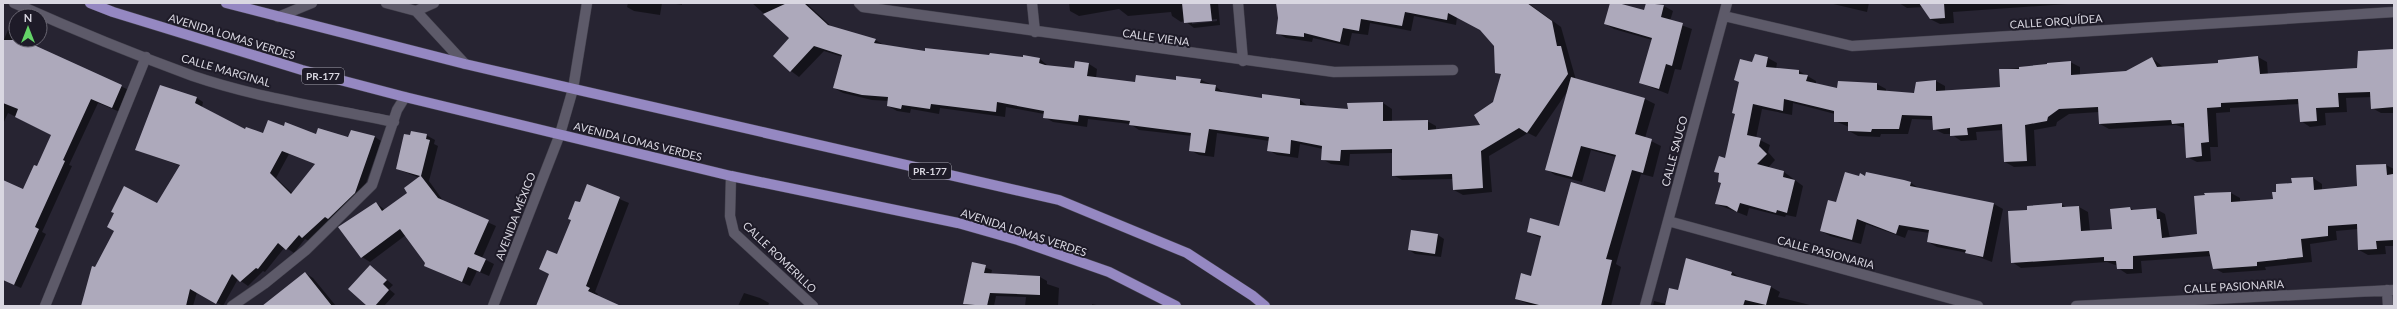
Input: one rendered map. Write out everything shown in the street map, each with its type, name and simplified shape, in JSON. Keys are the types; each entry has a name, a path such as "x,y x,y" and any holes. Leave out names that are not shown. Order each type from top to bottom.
{"main road":[{"name":"AVENIDA LOMAS VERDES","path":"90,3 112,12 302,70 405,97 731,176 958,223 1018,240 1109,272 1176,306"},
{"name":"PR-177","path":"226,3 465,64 1059,200 1187,253 1253,296 1265,306"}],"street":[{"name":"CALLE MARGINAL","path":"14,3 60,23 194,76 249,91 394,122"},
{"path":"278,17 312,3"},
{"path":"386,3 416,11 465,64"},
{"path":"416,11 434,3"},
{"name":"AVENIDA MÉXICO","path":"493,306 560,134 573,89 587,3"},
{"name":"CALLE VIENA","path":"859,3 863,7 1035,32 1334,72 1453,70"},
{"path":"1032,3 1035,32"},
{"path":"1238,3 1243,61"},
{"name":"CALLE SAUCO","path":"1644,306 1727,3"},
{"name":"CALLE ORQUÍDEA","path":"1724,16 1852,46 2394,12"},
{"path":"46,306 146,57"},
{"path":"232,306 264,284 306,250 372,185 397,110 405,97"},
{"name":"CALLE ROMERILLO","path":"731,176 730,216 734,233 813,306"},
{"name":"CALLE PASIONARIA","path":"1668,221 1978,306"},
{"path":"2388,306 2391,290"},
{"name":"CALLE PASIONARIA","path":"2076,306 2391,290"}],"building":[{"path":"787,3 804,3 828,25 876,39 874,43 925,51 925,48 989,55 990,53 1023,57 1023,55 1040,58 1039,63 1045,65 1074,68 1075,61 1089,63 1087,76 1135,82 1136,75 1176,80 1176,76 1201,79 1200,83 1216,85 1215,91 1262,98 1262,94 1300,99 1300,105 1348,109 1347,103 1383,102 1383,121 1428,120 1428,130 1480,125 1474,115 1493,102 1501,74 1495,73 1494,46 1480,30 1448,13 1447,20 1405,12 1402,26 1361,19 1359,31 1343,28 1340,42 1304,33 1304,37 1276,34 1278,18 1276,3 1527,3 1552,21 1557,46 1561,46 1568,74 1527,133 1519,128 1481,151 1483,188 1453,190 1452,174 1392,176 1392,149 1341,150 1340,161 1321,160 1322,146 1291,140 1290,154 1267,151 1269,137 1209,129 1205,153 1189,151 1191,133 1129,125 1130,121 1079,115 1078,122 1043,118 1044,111 997,102 996,112 931,104 930,109 902,105 901,109 887,106 888,97 862,95 833,88 842,55 814,46 790,72 773,56 789,38 763,14"},
{"path":"1182,3 1210,3 1212,21 1184,23"},
{"path":"1610,3 1618,3 1644,10 1646,3 1664,5 1661,17 1683,23 1672,66 1666,64 1659,89 1639,83 1652,38 1604,24"},
{"path":"1919,3 1944,3 1945,18 1930,19"},
{"path":"3,40 8,40 8,48 41,48 122,85 112,108 91,99 63,160 65,161 35,227 39,229 14,285 3,280 3,180 23,189 34,165 37,166 51,135 15,117 18,109 3,103"},
{"path":"2394,49 2394,107 2371,109 2370,92 2338,93 2339,107 2316,108 2317,121 2300,122 2298,99 2221,103 2221,107 2207,108 2209,142 2201,143 2202,156 2186,158 2184,123 2172,124 2171,120 2099,124 2098,107 2059,109 2048,117 2047,121 2025,125 2027,161 2004,162 2002,124 1967,128 1968,135 1950,136 1950,128 1933,130 1932,116 1902,115 1899,129 1872,129 1871,132 1848,131 1848,122 1834,122 1834,111 1784,99 1783,111 1753,104 1747,135 1761,138 1759,146 1767,154 1757,164 1784,171 1783,177 1795,180 1787,213 1777,210 1776,213 1740,203 1737,212 1727,206 1715,204 1721,183 1718,182 1719,173 1714,172 1719,156 1725,158 1735,114 1732,113 1739,82 1734,80 1740,59 1752,62 1755,54 1768,57 1766,67 1799,70 1799,74 1808,75 1806,81 1837,88 1838,81 1877,83 1877,90 1914,93 1916,82 1936,80 1936,91 2000,87 1999,69 2019,69 2019,67 2047,63 2071,61 2071,75 2126,71 2152,57 2157,67 2218,63 2218,60 2258,56 2260,74 2357,68 2358,51"},
{"path":"1571,77 1645,98 1635,134 1652,139 1643,173 1632,170 1606,259 1612,260 1601,306 1543,306 1515,299 1521,273 1531,276 1541,236 1527,232 1530,218 1559,226 1571,182 1605,192 1616,155 1581,146 1572,177 1545,170"},
{"path":"160,85 197,97 195,103 245,129 246,127 263,133 268,120 284,126 285,122 316,134 318,128 348,137 351,130 375,136 355,193 328,219 325,217 302,238 299,235 286,250 278,243 258,269 256,268 240,282 232,274 216,304 190,289 186,306 81,306 92,266 95,267 114,231 107,227 114,213 111,212 124,186 157,203 180,165 135,150","holes":["282,151 315,164 291,194 270,173"]},
{"path":"411,131 427,134 426,139 430,140 421,176 438,198 489,220 474,254 486,259 480,272 468,267 462,282 424,266 425,263 400,229 361,258 338,227 376,202 382,211 407,193 404,188 420,176 396,169 404,134 410,135"},
{"path":"2386,164 2387,175 2393,174 2394,240 2376,241 2377,249 2358,250 2357,224 2328,226 2328,236 2301,239 2303,257 2257,262 2257,266 2213,269 2209,251 2133,256 2133,269 2117,269 2116,261 2104,261 2104,257 2011,263 2008,211 2027,210 2027,206 2062,203 2062,207 2079,206 2081,231 2112,229 2110,209 2130,207 2131,210 2156,208 2157,219 2160,219 2162,238 2197,234 2194,196 2205,195 2204,193 2231,192 2231,202 2273,199 2272,192 2276,192 2276,184 2292,183 2291,178 2313,177 2314,190 2357,186 2356,165"},
{"path":"1845,172 1859,176 1860,173 1865,176 1866,172 1911,182 1910,186 1994,203 1983,257 1965,253 1966,250 1927,242 1929,230 1899,225 1896,234 1857,219 1852,240 1820,231 1828,200 1836,202"},
{"path":"587,184 620,197 586,286 590,288 588,291 621,306 536,306 549,274 539,269 547,250 557,254 571,220 568,219 575,201 580,202"},
{"path":"1411,230 1438,234 1435,254 1408,250"},
{"path":"1686,258 1732,272 1731,275 1771,286 1766,305 1745,300 1743,306 1665,306 1669,288 1678,290"},
{"path":"972,262 986,265 984,273 1040,276 1040,295 990,293 987,306 963,304"},
{"path":"370,265 387,280 383,284 389,290 375,306 367,306 348,289"},
{"path":"305,272 332,306 262,306"}]}
